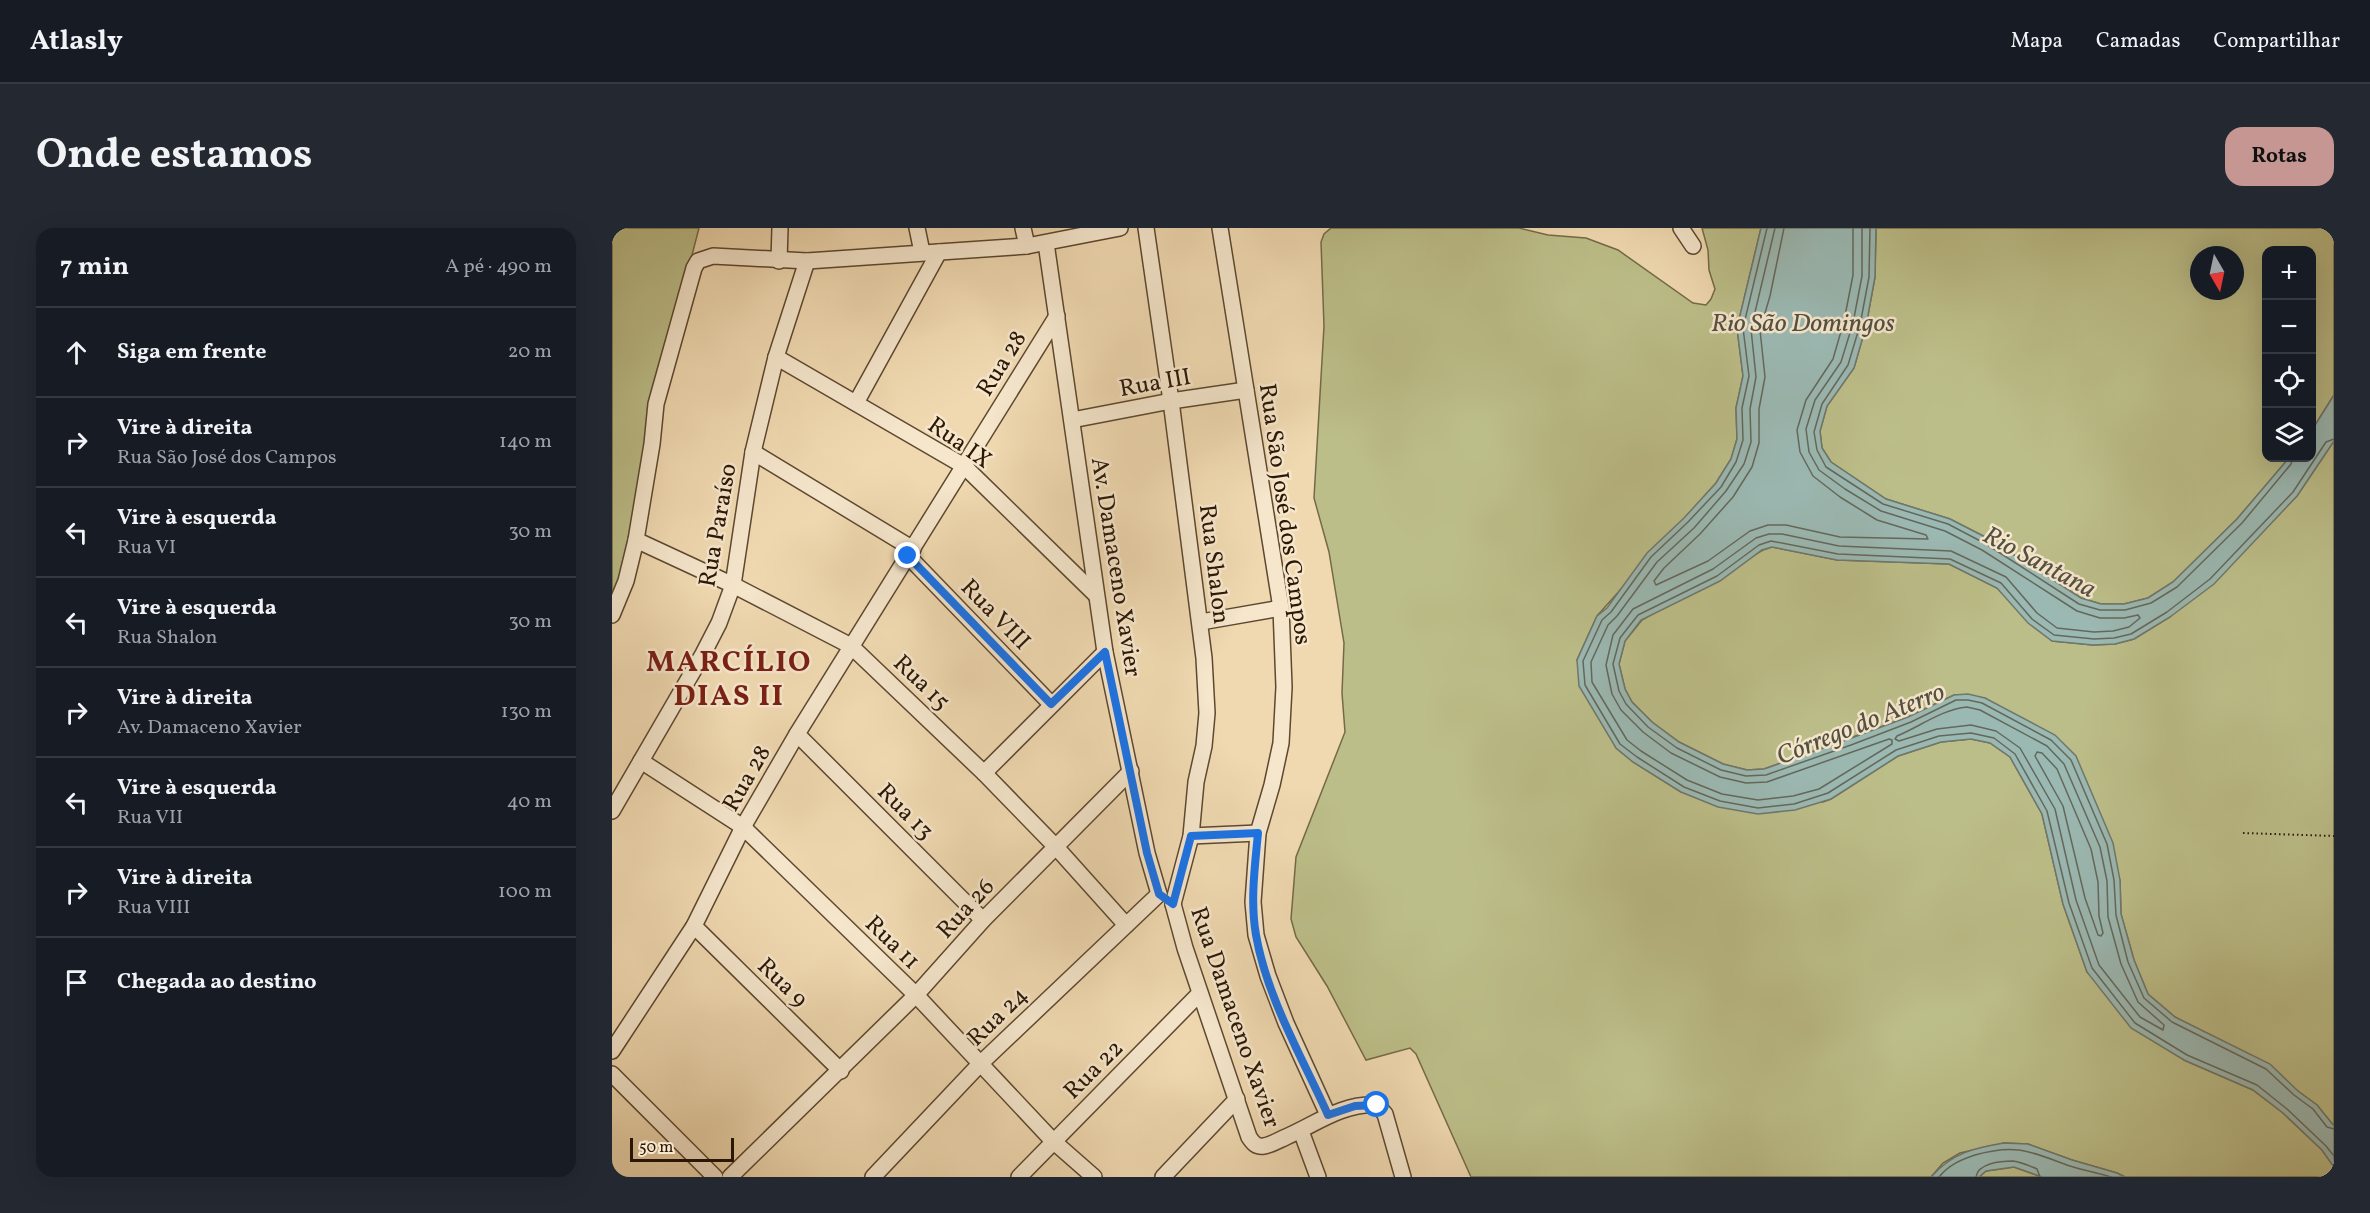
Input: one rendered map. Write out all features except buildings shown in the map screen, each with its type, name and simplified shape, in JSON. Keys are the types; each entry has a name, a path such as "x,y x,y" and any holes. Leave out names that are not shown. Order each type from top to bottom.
{"street":[{"path":"779,261 780,228"},
{"path":"917,228 922,252"},
{"path":"1023,228 1027,246"},
{"path":"612,615 626,580 636,540 656,405 694,268 698,261 713,256 807,261 1027,246 1120,228"},
{"name":"Rua Shalon","path":"1146,228 1201,622 1206,713 1191,836 1173,904"},
{"name":"Rua São José dos Campos","path":"1220,228 1257,472 1281,608 1284,687 1281,743 1258,833 1253,902 1256,935 1268,976 1286,1023 1328,1115"},
{"path":"1681,228 1693,246"},
{"name":"Av. Damaceno Xavier","path":"1046,243 1105,652 1147,853 1159,894"},
{"path":"856,404 939,252"},
{"name":"Rua Paraíso","path":"612,811 703,654 719,623 734,585 753,452 776,357 807,261"},
{"name":"Rua 28","path":"612,1051 694,926 743,827 797,734 1057,316"},
{"name":"Rua IX","path":"776,357 964,466 1096,594"},
{"name":"Rua III","path":"1072,420 1171,401 1246,390"},
{"name":"Rua VIII","path":"753,452 910,552 1051,704"},
{"name":"Rua 15","path":"636,540 734,585 851,646 984,773 1056,847 1126,925"},
{"path":"1201,622 1281,608"},
{"path":"984,773 1105,652"},
{"name":"Rua 13","path":"797,734 982,920"},
{"name":"Rua 11","path":"641,761 743,827 916,995 1053,1141 1094,1177"},
{"name":"Rua 26","path":"730,1177 841,1071 916,995 982,920 1131,771"},
{"path":"1191,836 1258,833"},
{"path":"1159,894 1173,904"},
{"name":"Rua 24","path":"873,1177 980,1064 1159,894"},
{"name":"Rua Damaceno Xavier","path":"1173,904 1200,993 1249,1137 1258,1145 1270,1144 1301,1131"},
{"name":"Rua 9","path":"694,926 841,1071"},
{"name":"Rua 22","path":"1019,1177 1200,993"},
{"path":"612,1074 716,1177"},
{"path":"1163,1177 1237,1099"},
{"path":"1312,1174 1301,1131 1328,1115 1355,1106 1380,1106 1385,1114 1403,1177"}],"path":[{"path":"2243,834 2334,836"}],"green space":[{"path":"612,228 699,228 677,313 640,501 612,608"},
{"path":"1331,228 1519,228 1548,235 1586,238 1618,250 1693,303 1706,305 1715,289 1709,270 1708,250 1702,228 1761,228 1737,328 1743,376 1736,408 1737,439 1731,459 1716,483 1597,616 1577,660 1616,748 1633,762 1681,792 1823,802 1898,756 1941,742 1971,739 1990,743 2010,757 2042,814 2063,904 2087,972 2184,1060 2253,1090 2283,1113 2322,1150 2334,1167 2334,1177 2125,1177 2028,1144 2004,1143 1960,1153 1943,1163 1931,1177 1471,1177 1416,1054 1410,1048 1366,1060 1327,986 1296,937 1291,919 1296,857 1345,732 1342,693 1344,643 1329,552 1314,498 1324,326 1321,242 1324,234"},
{"path":"1876,228 2334,228 2334,395 2316,424 2316,246 2262,246 2262,462 2286,462 2237,519 2173,582 2148,598 2124,604 2101,604 2081,598 1989,539 1950,519 1886,499 1831,462 1822,448 1820,431 1827,406 1854,368 1866,326 1875,277"},
{"path":"2334,441 2334,1126 2317,1105 2298,1091 2175,1017 2148,994 2134,960 2121,914 2120,880 1995,704 1985,698 1954,695 1908,717 1764,769 1747,770 1723,764 1679,742 1652,722 1632,702 1625,689 1619,664 1625,641 1642,620 1772,547 1837,560 1949,564 1997,588 2052,641 2093,645 2115,644 2134,639 2170,617 2297,496"},
{"path":"2014,1167 2042,1177 1979,1177 1986,1171"}],"water":[{"name":"Rio São Domingos","path":"1761,228 1876,228 1875,277 1866,326 1854,368 1827,406 1820,431 1822,448 1831,462 1886,499 1950,519 1989,539 2081,598 2101,604 2124,604 2148,598 2173,582 2237,519 2286,462 2316,462 2316,424 2334,395 2334,441 2297,496 2214,584 2170,617 2134,639 2115,644 2093,645 2052,641 2028,623 1997,588 1949,564 1837,560 1772,547 1762,550 1720,581 1641,620 1625,641 1619,664 1625,689 1632,702 1652,722 1679,742 1723,764 1747,770 1764,769 1849,739 1908,717 1954,695 1968,694 1985,698 2055,735 2076,756 2113,843 2120,880 2121,914 2134,960 2148,994 2175,1017 2270,1064 2298,1091 2317,1105 2334,1126 2334,1167 2322,1150 2283,1113 2253,1090 2184,1060 2131,1028 2087,972 2063,904 2042,814 2010,757 1990,743 1971,739 1941,742 1898,756 1831,799 1795,810 1758,814 1718,807 1681,792 1633,762 1616,748 1579,686 1577,660 1597,616 1607,608 1647,553 1716,483 1731,459 1737,439 1736,408 1743,376 1737,328"},
{"path":"2004,1143 2028,1144 2125,1177 2042,1177 2014,1167 1986,1171 1979,1177 1931,1177 1955,1157 1983,1147"}],"district":[{"name":"MARCÍLIO DIAS II","path":"729,678"}],"route":[{"path":"908,556 1051,704 1105,652 1147,853 1159,894 1173,904 1191,836 1258,833 1253,902 1256,935 1268,976 1286,1023 1328,1115 1355,1106 1377,1105"}],"water label":[{"name":"Rio Santana","path":"2040,561"},
{"name":"Córrego do Aterro","path":"1860,723"}]}
